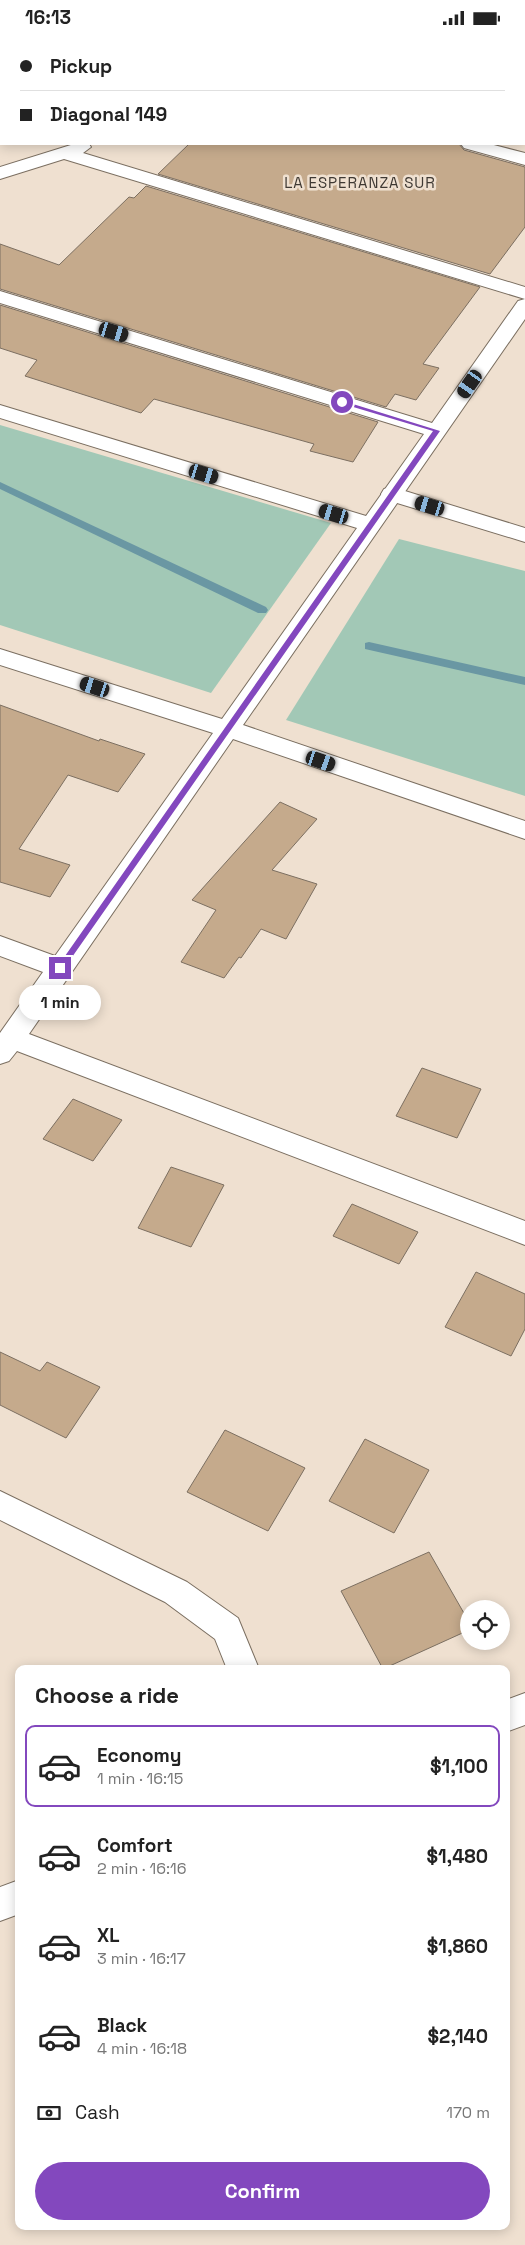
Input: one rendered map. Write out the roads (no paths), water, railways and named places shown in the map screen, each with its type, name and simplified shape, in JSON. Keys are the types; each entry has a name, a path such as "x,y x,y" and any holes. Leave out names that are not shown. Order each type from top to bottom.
{"street":[{"path":"0,173 89,145"},
{"path":"474,145 525,159"},
{"path":"65,153 525,293"},
{"path":"0,297 437,431"},
{"path":"525,305 6,1046 525,1233"},
{"path":"0,411 370,525"},
{"path":"392,494 525,535"},
{"path":"0,657 228,729 525,830"},
{"path":"0,946 60,968"},
{"path":"0,1505 176,1592 227,1629 240,1665"},
{"path":"510,1715 525,1709"},
{"path":"0,1904 15,1898"}],"waterway":[{"path":"0,485 262,610"},
{"path":"369,646 525,681"}],"district":[{"name":"LA ESPERANZA SUR","path":"360,183"}]}
